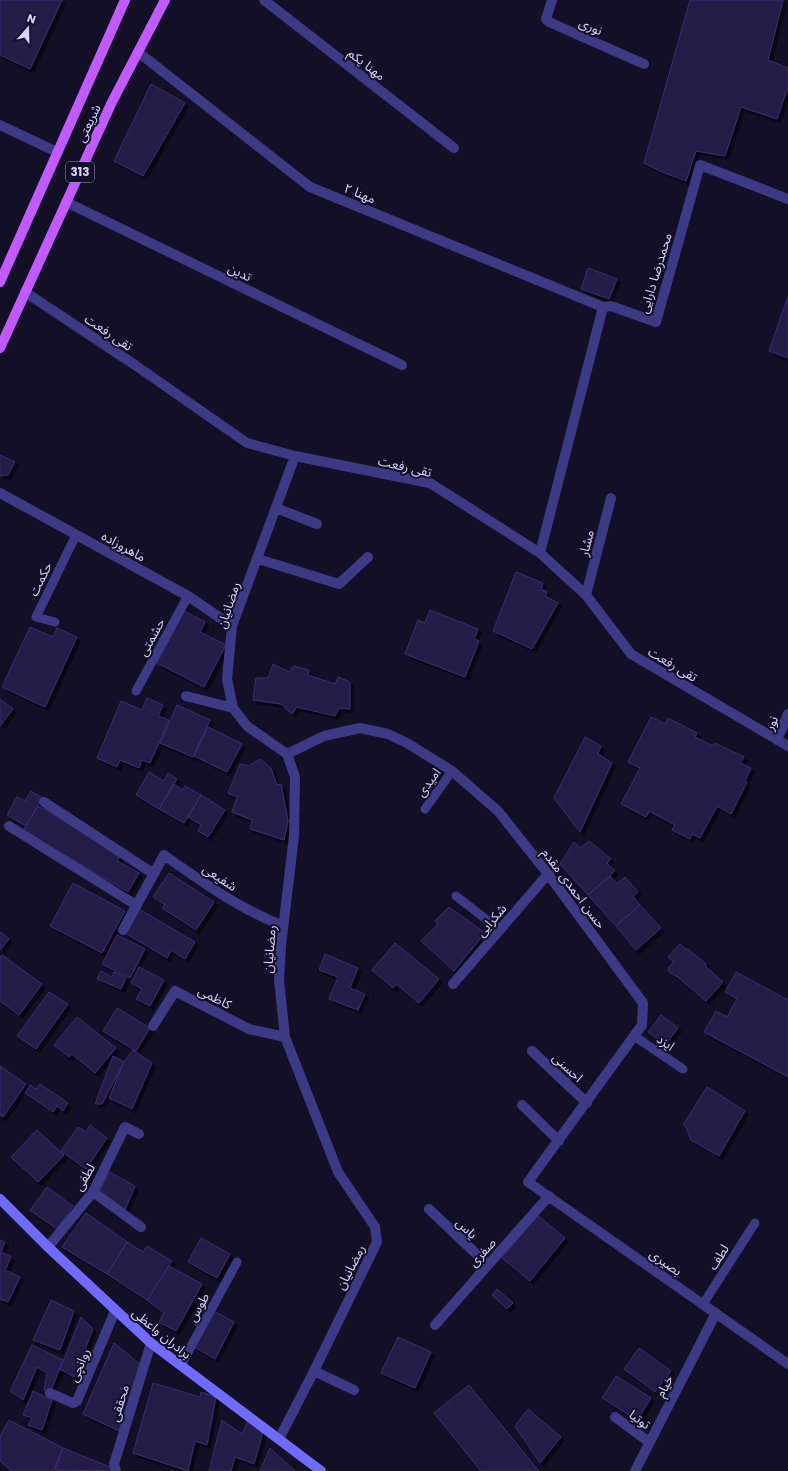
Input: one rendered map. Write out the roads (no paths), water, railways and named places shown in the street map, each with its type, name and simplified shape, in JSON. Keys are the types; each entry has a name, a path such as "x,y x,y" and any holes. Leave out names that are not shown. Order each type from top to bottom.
{"main road":[{"name":"شریعتی","path":"0,282 125,0"},
{"name":"شریعتی","path":"0,348 66,202 138,52 165,0"},
{"name":"برادران واعظی","path":"0,1199 115,1311 151,1343 321,1471"}],"street":[{"name":"مهنا یکم","path":"264,0 454,148"},
{"name":"نوری","path":"552,0 546,19 549,22 644,64"},
{"name":"مهنا ۲","path":"138,52 310,187 603,307"},
{"path":"0,125 57,152"},
{"name":"محمدرضا دارایی","path":"603,307 611,306 656,322 700,166 788,199"},
{"name":"تدین","path":"66,202 402,365"},
{"name":"تقی رفعت","path":"25,292 135,365 247,443 295,456 430,483 540,553 586,594 631,654 788,746"},
{"path":"540,553 603,307"},
{"name":"رمضانیان","path":"279,1439 377,1242 375,1227 338,1172 285,1037 279,980 283,926 294,836 295,777 287,754 247,726 233,708 227,679 232,626 258,560 295,456"},
{"name":"ماهروزاده","path":"0,493 188,596 232,626"},
{"name":"مشار","path":"586,594 611,498"},
{"path":"276,508 317,524"},
{"path":"258,560 339,584 368,557"},
{"path":"186,696 233,708"},
{"name":"نور","path":"778,740 788,714"},
{"name":"حسن احمدی مقدم","path":"287,754 324,736 360,728 388,734 407,743 452,771 498,811 548,874 642,1003 642,1025 587,1103 528,1182"},
{"path":"44,802 154,874"},
{"path":"9,826 136,905"},
{"name":"شفیعی","path":"123,930 164,855 222,896 268,921 283,926"},
{"name":"شکرایی","path":"453,984 548,874"},
{"name":"کاظمی","path":"153,1026 174,991 249,1029 285,1037"},
{"name":"احسنی","path":"532,1051 587,1103"},
{"path":"522,1105 559,1141"},
{"name":"لطفی","path":"48,1247 93,1192 125,1127 139,1134"},
{"name":"بصیری","path":"528,1182 788,1364"},
{"path":"93,1192 141,1227"},
{"name":"صفری","path":"434,1325 549,1196"},
{"name":"یاس","path":"429,1209 488,1265"},
{"name":"روانچی","path":"50,1393 73,1403 77,1401 115,1311"},
{"name":"خیام","path":"634,1471 716,1313"},
{"name":"محققی","path":"116,1471 114,1464 151,1343"},
{"path":"314,1371 354,1390"},
{"name":"توتیا","path":"615,1417 649,1442"}],"lane":[{"name":"حکمت","path":"55,622 36,617 76,535"},
{"name":"حشمتی","path":"136,691 188,596"},
{"name":"امیدی","path":"425,809 452,771"},
{"path":"456,896 500,930"},
{"name":"ایزد","path":"634,1036 683,1069"},
{"name":"لطف","path":"703,1304 755,1223"},
{"name":"طوس","path":"181,1365 238,1262"}]}
